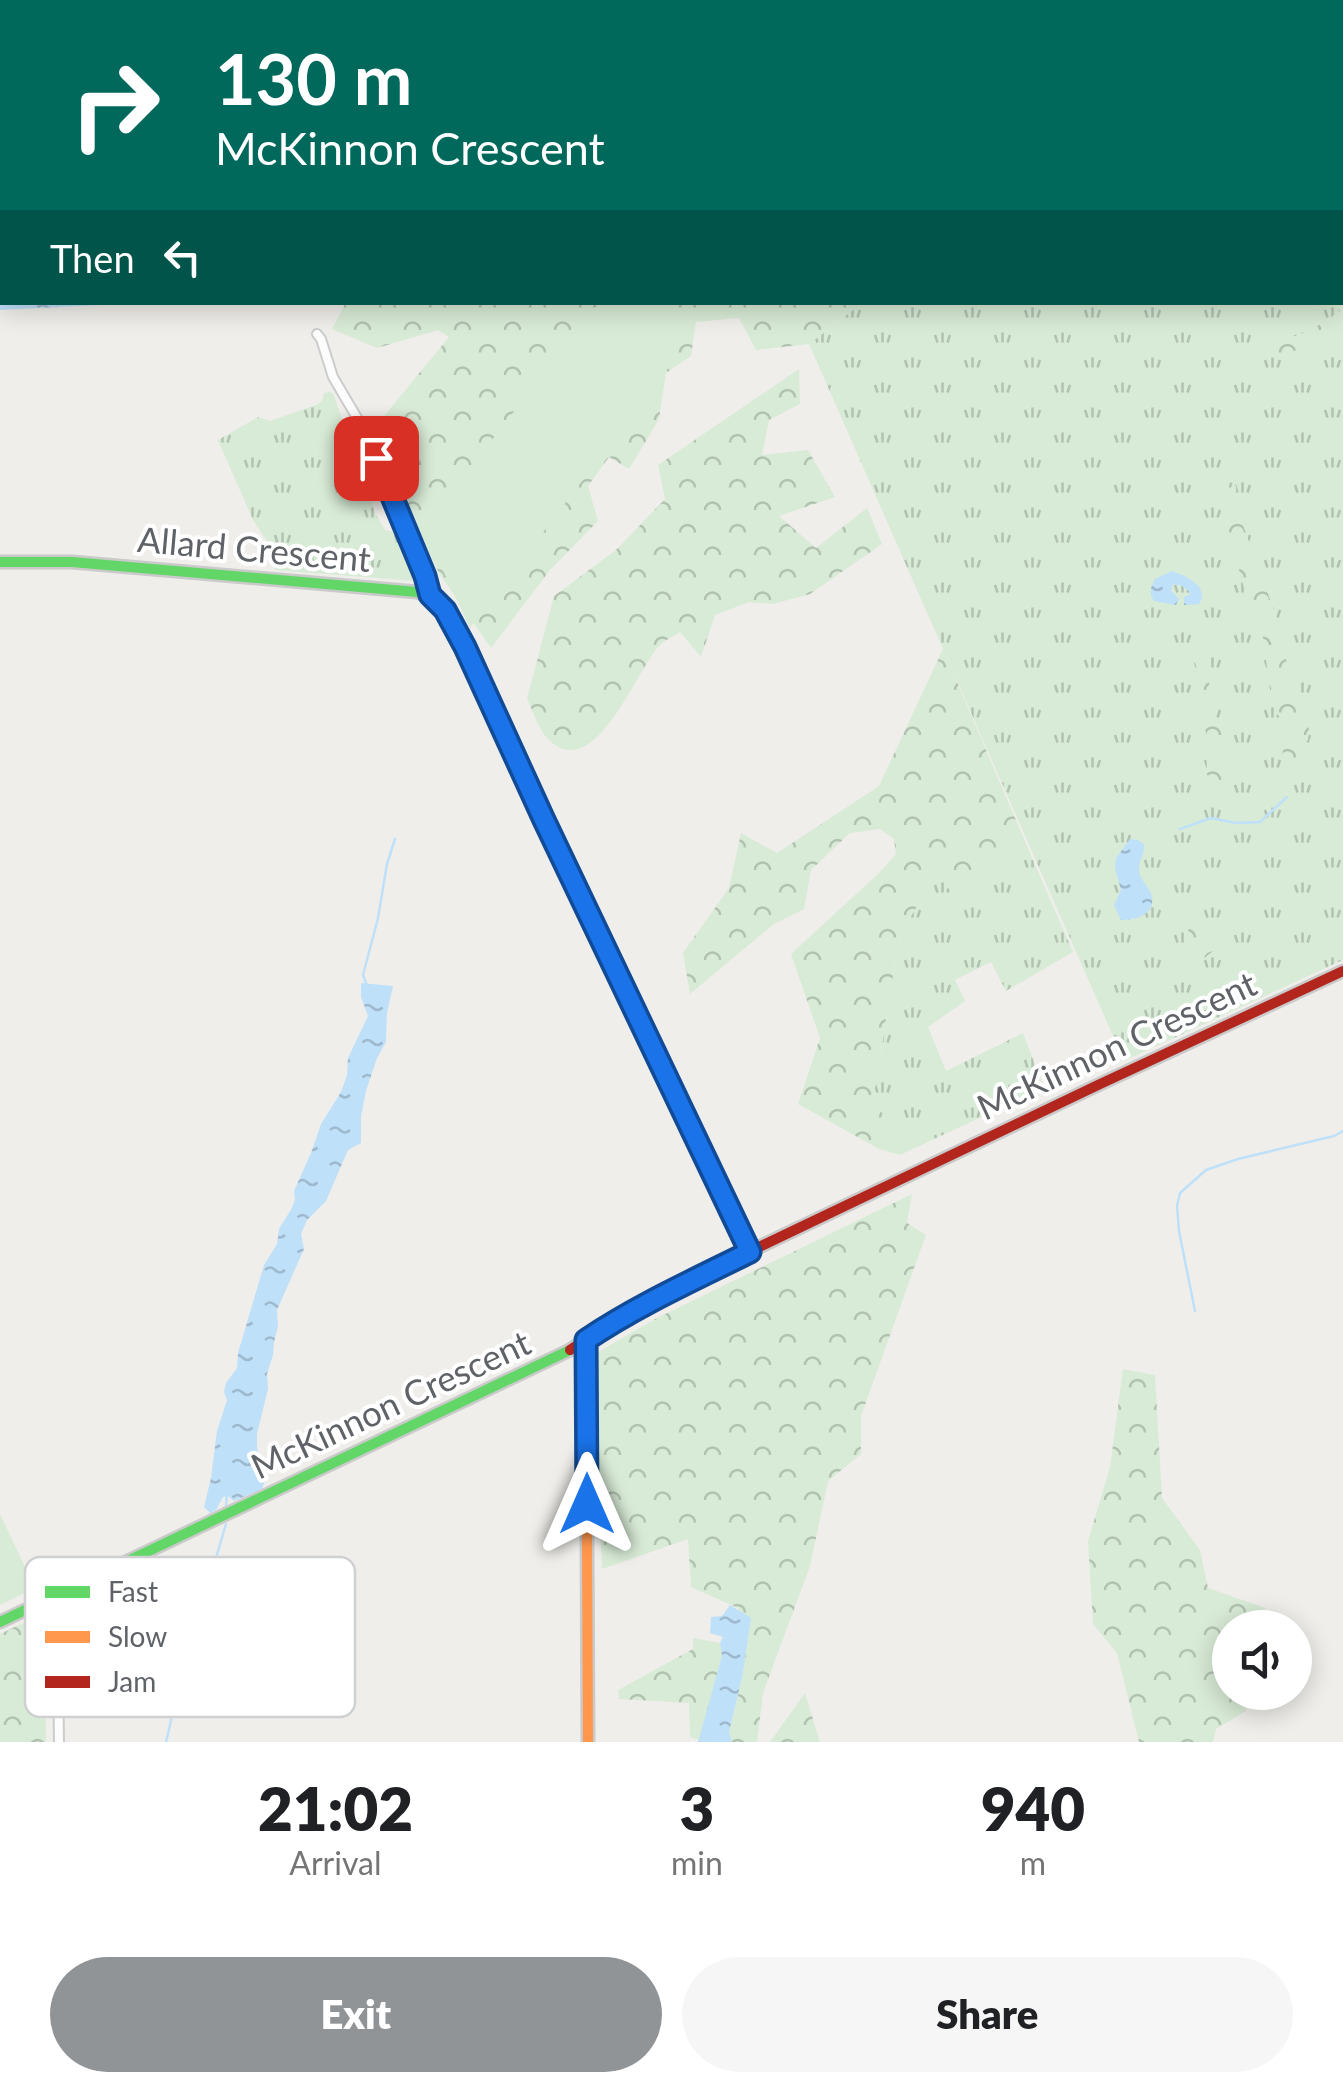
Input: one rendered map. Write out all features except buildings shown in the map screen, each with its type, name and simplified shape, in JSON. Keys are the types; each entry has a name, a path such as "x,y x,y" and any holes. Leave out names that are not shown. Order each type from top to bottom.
{"street":[{"path":"317,334 333,377 363,428 430,595 445,610 465,647 750,1252"},
{"name":"Allard Crescent","path":"0,562 72,562 430,595"},
{"name":"McKinnon Crescent","path":"138,1557 564,1353 667,1292 1098,1084 1343,971"},
{"path":"586,1340 588,1742"},
{"name":"McKinnon Crescent","path":"0,1622 25,1610"},
{"path":"60,1717 60,1742"}],"green space":[{"path":"344,305 859,305 809,344 756,350 739,318 696,322 691,356 666,373 659,419 629,469 609,457 588,486 598,521 550,570 491,648 439,573 371,432 449,337 438,330 377,348 332,329"},
{"path":"597,305 673,305 672,363 470,628 423,528"},
{"path":"859,305 1343,305 1343,960 1124,1061 809,344"},
{"path":"1343,308 1343,326 1298,349 1269,355 1269,342 1308,331"},
{"path":"799,369 800,404 769,420 762,455 808,450 835,497 779,516 816,548 867,508 882,544 810,594 773,604 749,602 715,615 701,657 680,632 660,645 598,736 583,747 566,750 549,740 527,699 554,596 616,550 665,499 658,465"},
{"path":"329,392 333,393 376,515 385,530 400,529 410,548 416,562 415,581 275,570 272,558 277,556 253,520 218,440 258,417 270,421 316,405"},
{"path":"1223,482 1236,486 1237,509 1275,613 1287,668 1299,684 1298,710 1309,727 1308,740 1295,759 1293,786 1288,786 1281,774 1285,726 1271,697 1261,622 1246,595 1221,501"},
{"path":"943,649 1033,860 1004,860 956,901 943,878 933,882 900,933 874,1094 900,1155 879,1149 798,1104 820,1038 791,954 879,873 896,854 894,839 880,829 850,833 811,870 804,909 774,924 690,994 683,953 729,888 741,833 777,853 879,786"},
{"path":"1198,652 1208,652 1215,715 1224,732 1222,780 1216,782 1207,775 1206,733 1194,663"},
{"path":"1004,860 1033,860 1073,952 1006,991 991,962 955,980 965,1001 928,1027 946,1071 1023,1033 1044,1088 900,1155 874,1094 900,933 933,881 943,878 956,901"},
{"path":"1222,921 1230,942 1193,967 1185,949 1190,922"},
{"path":"912,1194 907,1223 926,1235 861,1416 861,1454 828,1481 810,1566 763,1693 757,1742 732,1742 729,1732 742,1678 738,1608 691,1587 688,1539 602,1569 593,1355 657,1318"},
{"path":"1123,1369 1155,1375 1162,1498 1200,1550 1208,1588 1265,1608 1212,1610 1212,1710 1246,1711 1216,1729 1213,1742 1139,1742 1117,1653 1093,1624 1088,1541 1110,1467"},
{"path":"0,1514 25,1567 25,1593 0,1605"},
{"path":"25,1622 25,1717 46,1717 46,1742 0,1742 0,1634"},
{"path":"693,1638 720,1643 722,1656 700,1740 690,1737 689,1703 619,1699 618,1690 693,1649"},
{"path":"805,1693 820,1742 770,1742"}],"water":[{"path":"0,305 99,305 0,310"},
{"path":"1172,571 1199,587 1199,604 1184,605 1184,597 1190,592 1173,584 1171,591 1179,599 1176,605 1154,601 1151,588 1155,579"},
{"path":"1130,839 1144,844 1139,872 1150,891 1152,904 1146,913 1121,920 1114,905 1121,890 1116,858"},
{"path":"361,983 393,986 386,1042 366,1091 361,1143 348,1150 326,1201 307,1220 301,1234 304,1249 277,1310 268,1389 257,1434 266,1477 262,1489 234,1501 223,1497 210,1513 204,1507 217,1431 227,1400 226,1383 237,1368 264,1265 292,1208 294,1191 321,1124 341,1092 348,1058 368,1016"},
{"path":"730,1605 751,1618 729,1732 732,1742 698,1742 722,1656 723,1637 710,1633 711,1617 722,1616"}],"waterway":[{"path":"1180,829 1211,818 1260,822 1287,797"},
{"path":"366,983 363,975 395,839"},
{"path":"1195,1311 1179,1231 1180,1193 1206,1170 1343,1131"},
{"path":"226,1506 227,1493"},
{"path":"216,1557 226,1524"},
{"path":"166,1742 172,1717"}],"traffic: fast":[{"path":"0,562 72,562 417,592 435,599 443,608"},
{"path":"653,1046 750,1252"},
{"path":"136,1557 570,1350"},
{"path":"0,1622 25,1610"}],"traffic: slow":[{"path":"586,1340 588,1742"}],"traffic: jam":[{"path":"443,608 653,1046"},
{"path":"570,1350 667,1291 1343,971"}],"route":[{"path":"376,458 430,595 445,610 465,647 750,1252 667,1292 586,1340 587,1504"}]}
